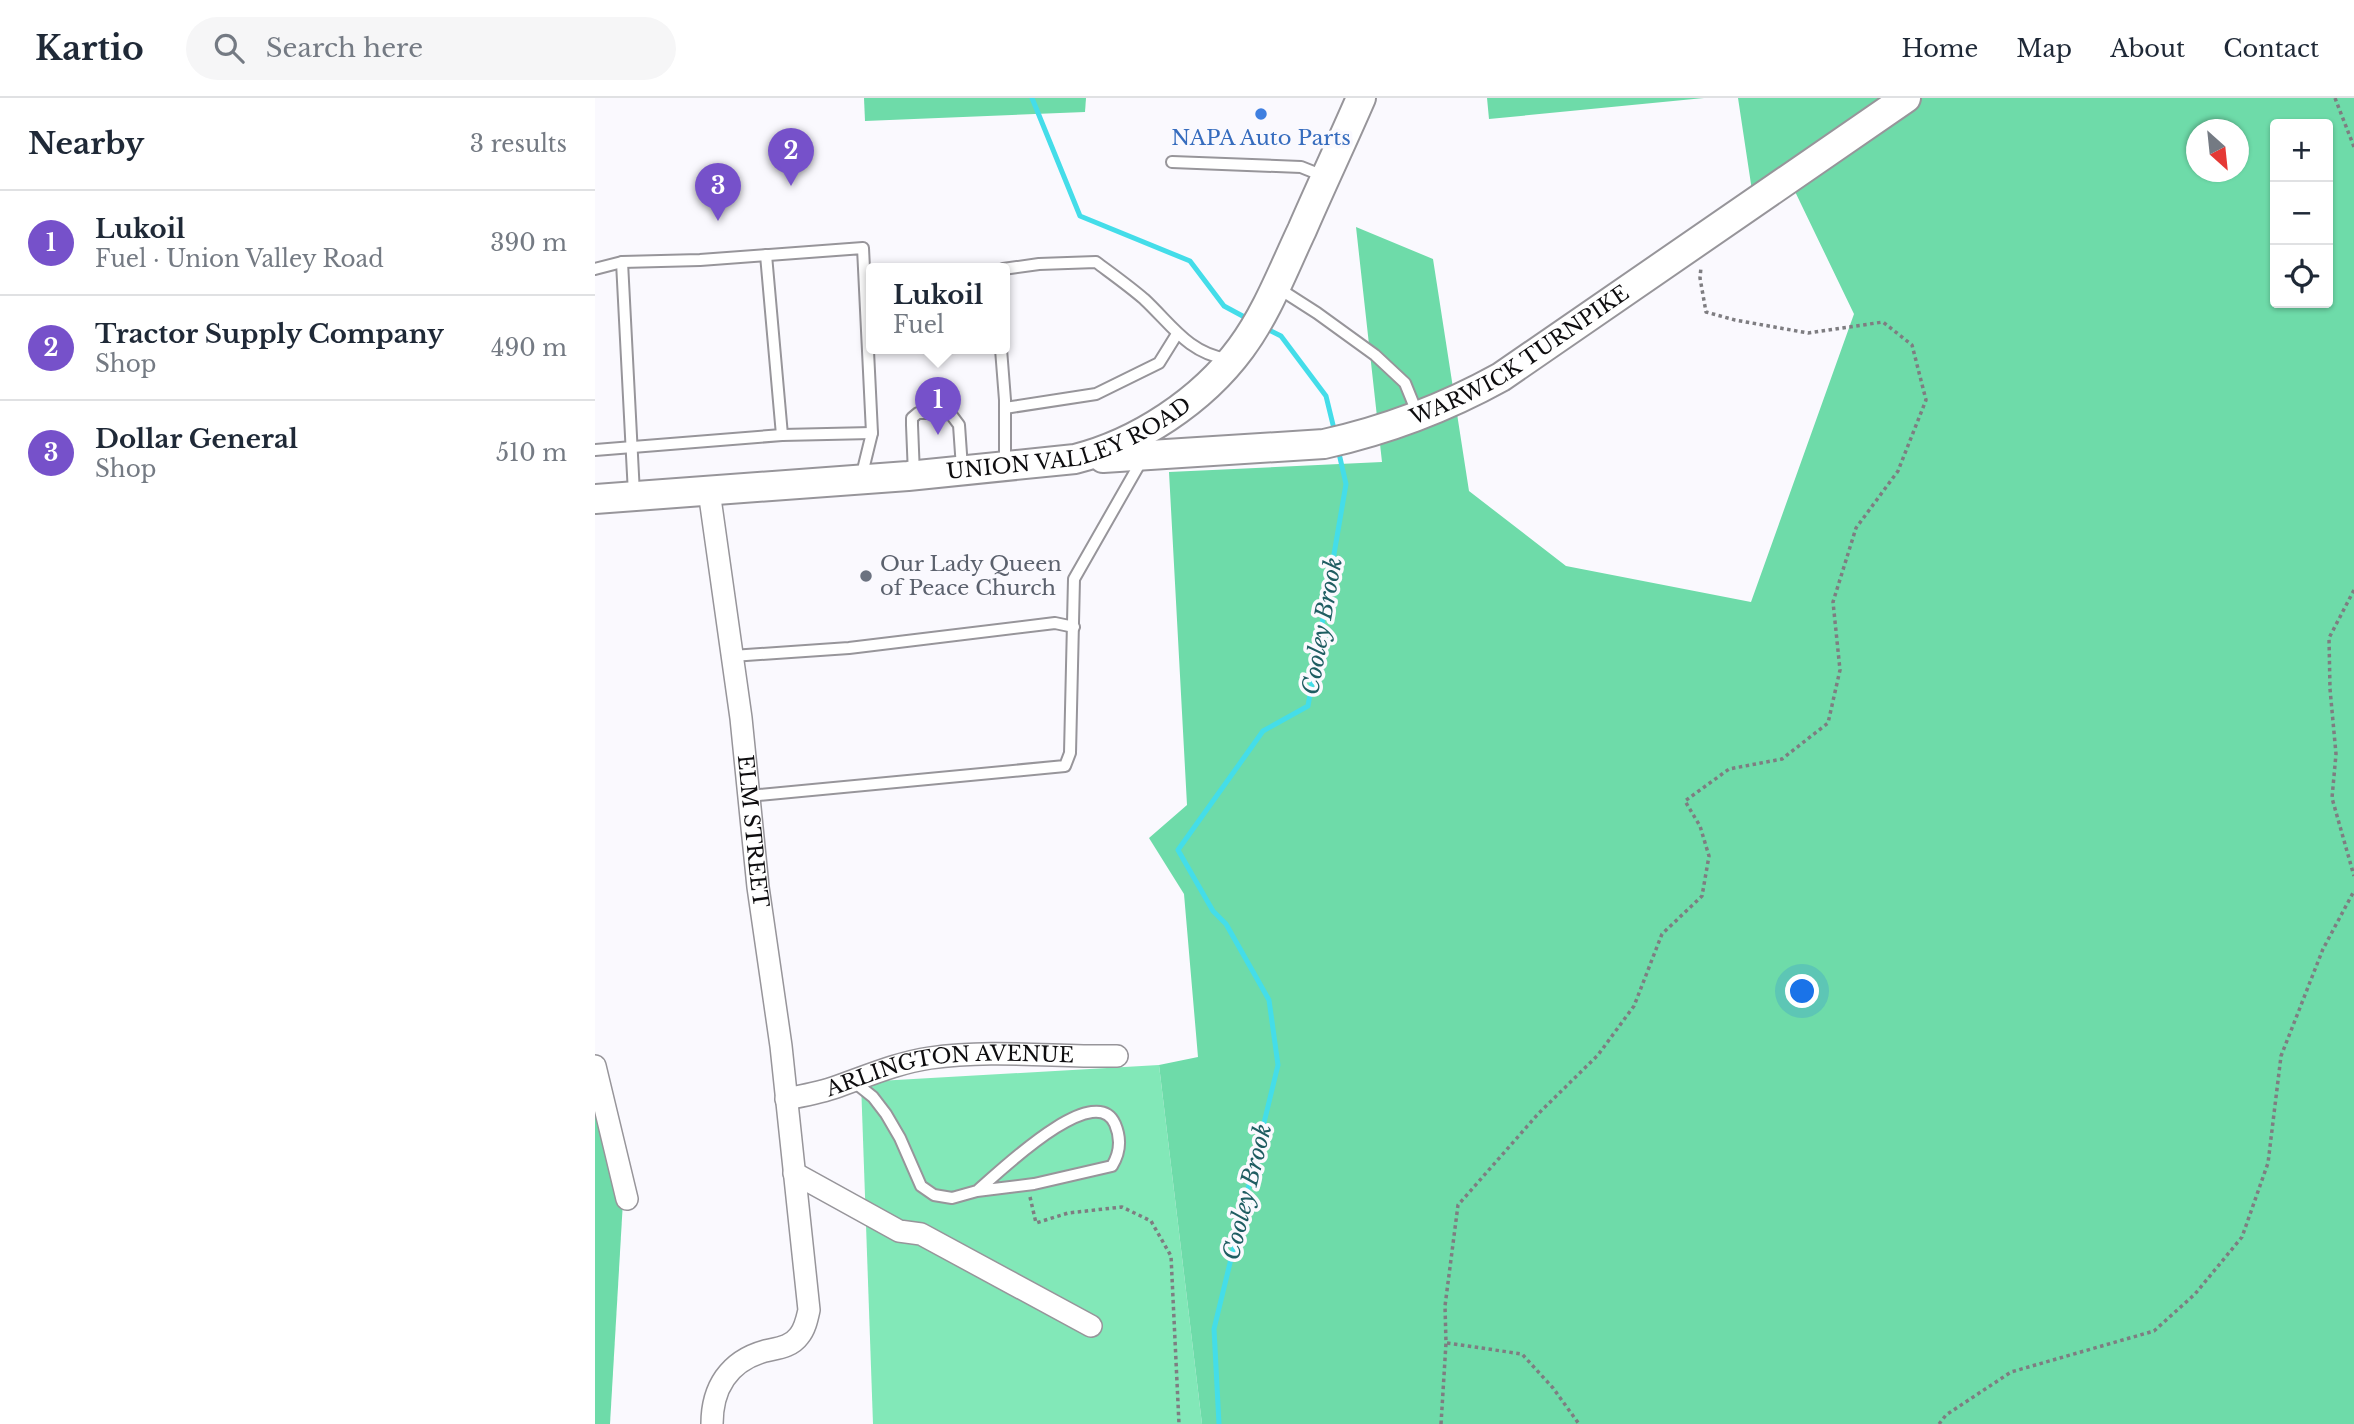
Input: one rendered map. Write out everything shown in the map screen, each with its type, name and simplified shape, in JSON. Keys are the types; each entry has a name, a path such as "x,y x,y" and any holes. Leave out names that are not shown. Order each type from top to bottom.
{"main road":[{"name":"UNION VALLEY ROAD","path":"595,499 914,475 1075,459 1101,453 1168,416 1194,397 1231,360 1257,323 1275,287 1361,98"},
{"name":"WARWICK TURNPIKE","path":"1075,459 1336,441 1419,417 1471,394 1501,377 1906,98"}],"street":[{"name":"ELM STREET","path":"709,491 732,656 809,1310 806,1325 790,1344 762,1352 728,1372 713,1402 712,1424"},
{"name":"ARLINGTON AVENUE","path":"786,1099 853,1081 905,1063 953,1055 997,1053 1065,1057 1117,1056"},
{"path":"595,1066 627,1199"},
{"path":"794,1173 899,1231 921,1234 1091,1326"}],"lane":[{"path":"1172,162 1301,167 1326,177"},
{"path":"595,269 622,262 863,248 866,310"},
{"path":"766,255 782,435"},
{"path":"622,262 634,496"},
{"path":"1010,268 1096,262 1144,299 1178,334 1209,356 1231,360"},
{"path":"1275,287 1317,313 1375,355 1405,383 1419,417"},
{"path":"1005,408 1096,394 1159,363 1178,334"},
{"path":"861,478 872,433 868,354"},
{"path":"1001,354 1005,466"},
{"path":"914,475 912,418 918,413 950,413 959,425 962,470"},
{"path":"595,450 782,435 872,433"},
{"path":"749,796 1065,766 1070,753 1074,579 1145,455"},
{"path":"732,656 849,648 1055,623 1074,627"},
{"path":"853,1081 873,1097 886,1114 921,1186 934,1195 952,1198 1112,1166 1118,1157 1116,1126 1111,1118 1098,1111 1080,1115 1044,1134 977,1191"}],"path":[{"path":"2335,98 2354,147"},
{"path":"1441,1424 1446,1343 1445,1306 1458,1205 1538,1114 1598,1055 1634,1006 1662,933 1702,896 1709,856 1700,826 1685,801 1729,769 1782,759 1828,723 1840,670 1833,602 1856,528 1898,471 1926,400 1912,345 1883,322 1808,332 1735,320 1706,312 1700,278 1703,237"},
{"path":"2354,590 2329,638 2336,754 2332,798 2354,876"},
{"path":"1939,1424 1946,1415 2011,1372 2154,1331 2195,1294 2242,1237 2269,1163 2281,1056 2323,950 2354,891"},
{"path":"1027,1185 1036,1223 1068,1213 1122,1207 1151,1221 1171,1256 1179,1424"},
{"path":"1446,1343 1522,1354 1553,1388 1579,1424"}],"green space":[{"path":"864,98 1086,98 1085,112 865,121"},
{"path":"1487,98 1704,98 1489,119"},
{"path":"1738,98 2354,98 2354,1424 1202,1424 1159,1065 1198,1057 1184,894 1149,838 1187,805 1169,472 1382,462 1356,227 1433,259 1469,491 1566,566 1751,602 1854,314 1788,177 1754,204"},
{"path":"1159,1065 1202,1424 873,1424 861,1082"},
{"path":"595,1068 623,1201 610,1424 595,1424"}],"waterway":[{"name":"Cooley Brook","path":"1032,98 1080,216 1190,261 1224,306 1250,320"},
{"name":"Cooley Brook","path":"1265,328 1281,336 1326,396 1335,433"},
{"name":"Cooley Brook","path":"1219,1424 1214,1329 1278,1065 1269,1000 1226,924 1213,911 1178,850 1263,731 1308,706 1346,484 1338,449"}],"place":[{"name":"NAPA Auto Parts","path":"1261,114"},
{"name":"Tractor Supply Company","path":"791,186"},
{"name":"Dollar General","path":"718,221"},
{"name":"Lukoil","path":"938,435"},
{"name":"Our Lady Queen of Peace Church","path":"866,576"}]}
